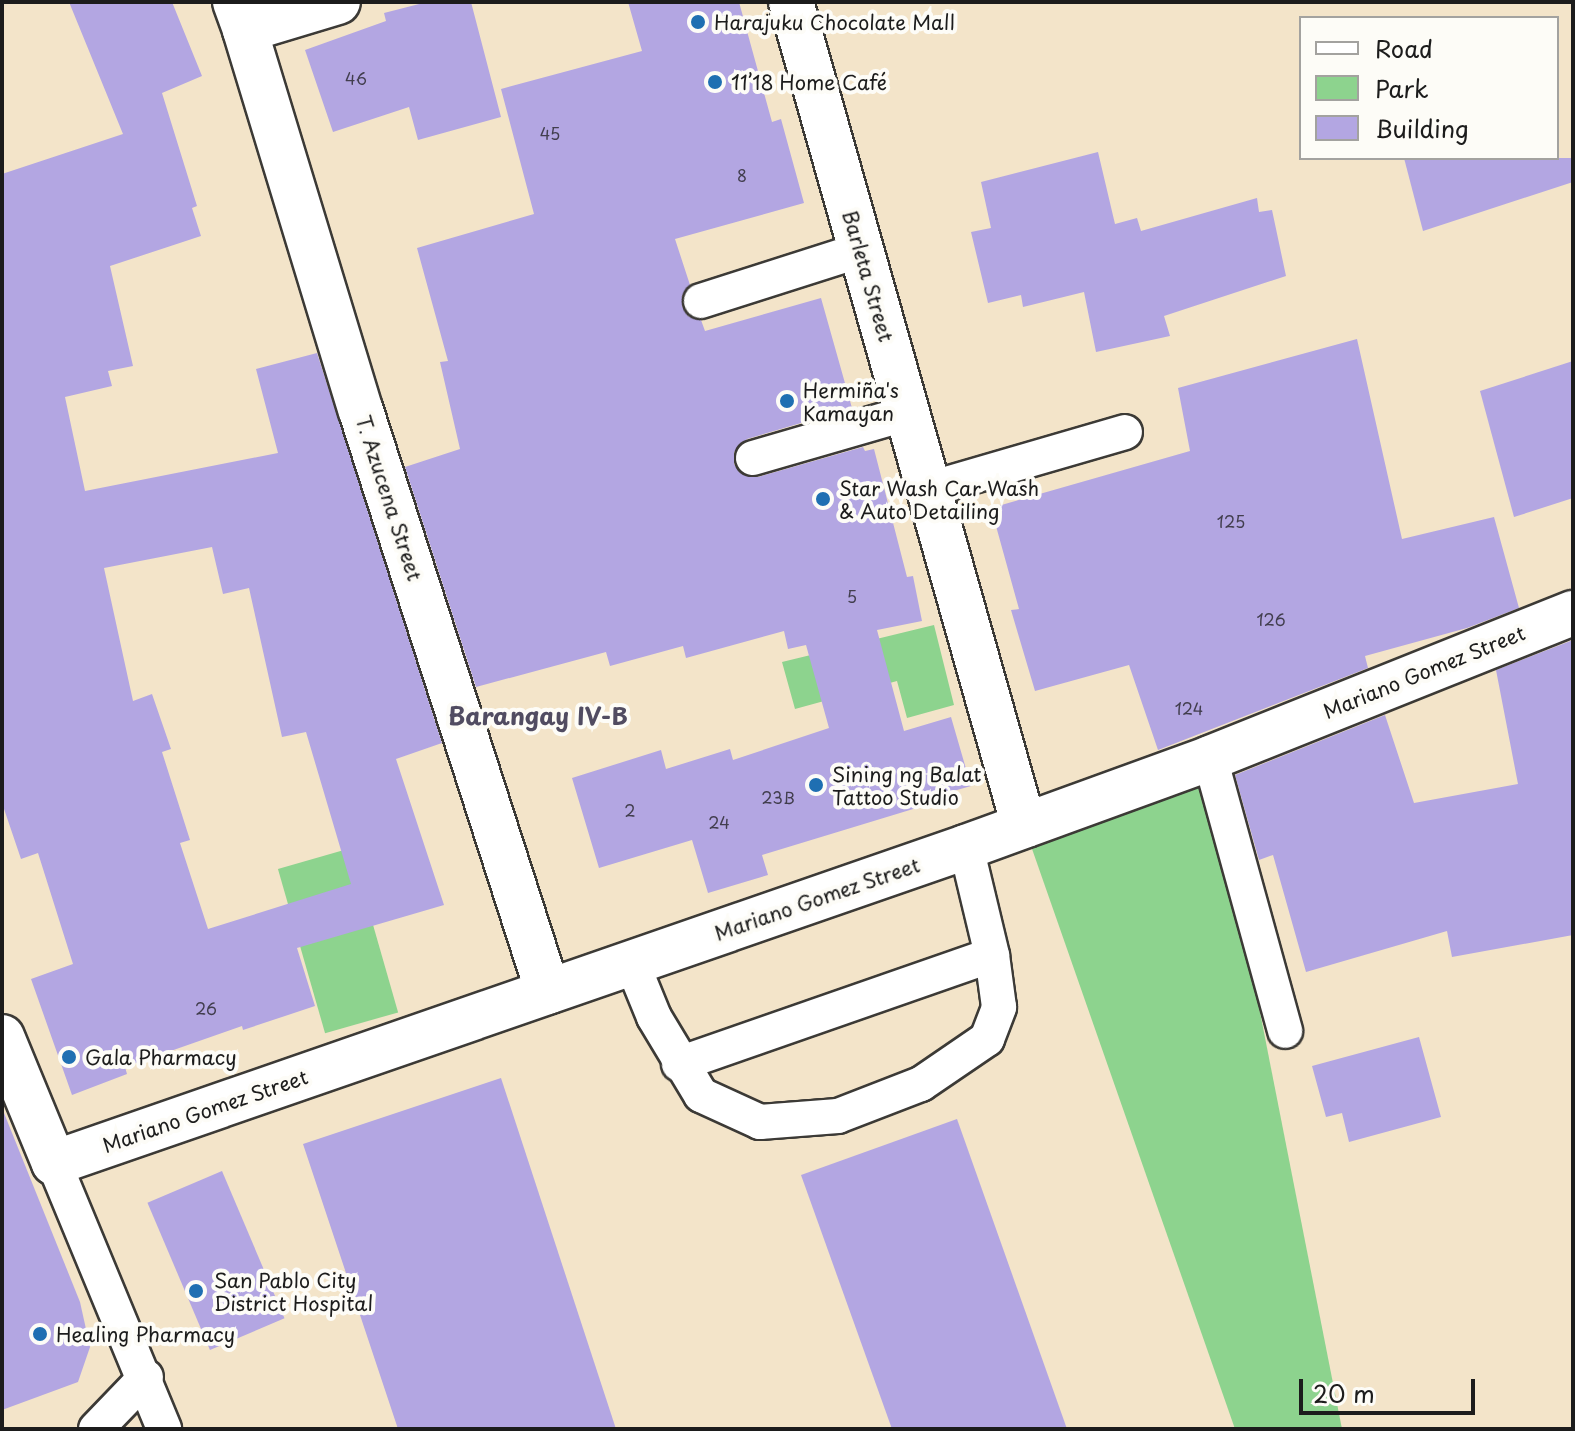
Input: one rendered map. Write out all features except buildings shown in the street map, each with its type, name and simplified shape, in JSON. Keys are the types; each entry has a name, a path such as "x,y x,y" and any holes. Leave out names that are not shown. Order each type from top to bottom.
{"street":[{"path":"240,16 338,2"},
{"name":"Barleta Street","path":"791,2 1024,826"},
{"name":"T. Azucena Street","path":"240,16 357,397 548,992"},
{"name":"Mariano Gomez Street","path":"54,1163 1024,826 1210,758 1573,613"},
{"path":"2,1037 54,1163"}],"lane":[{"path":"701,301 861,250"},
{"path":"753,458 908,413"},
{"path":"929,489 1125,432"},
{"path":"1210,758 1285,1031"},
{"path":"632,963 654,1017 679,1064 701,1095 760,1122 838,1116 921,1084 987,1039 999,1007 992,955 966,847"},
{"path":"679,1064 992,955"},
{"path":"54,1163 146,1377 164,1429"},
{"path":"96,1429 146,1377"}],"green space":[{"path":"934,625 954,705 907,718 897,681 795,709 782,662"},
{"path":"1210,758 1342,1429 1235,1429 1024,826"},
{"path":"351,848 398,1012 325,1033 278,869"}],"place":[{"name":"Harajuku Chocolate Mall","path":"698,22"},
{"name":"11’18 Home Café","path":"715,82"},
{"name":"Hermiña's Kamayan","path":"787,401"},
{"name":"Star Wash Car Wash & Auto Detailing","path":"823,499"},
{"name":"Sining ng Balat Tattoo Studio","path":"816,785"},
{"name":"Gala Pharmacy","path":"69,1057"},
{"name":"San Pablo City District Hospital","path":"196,1291"},
{"name":"Healing Pharmacy","path":"40,1334"}],"district":[{"name":"Barangay IV-B","path":"538,716"}]}
